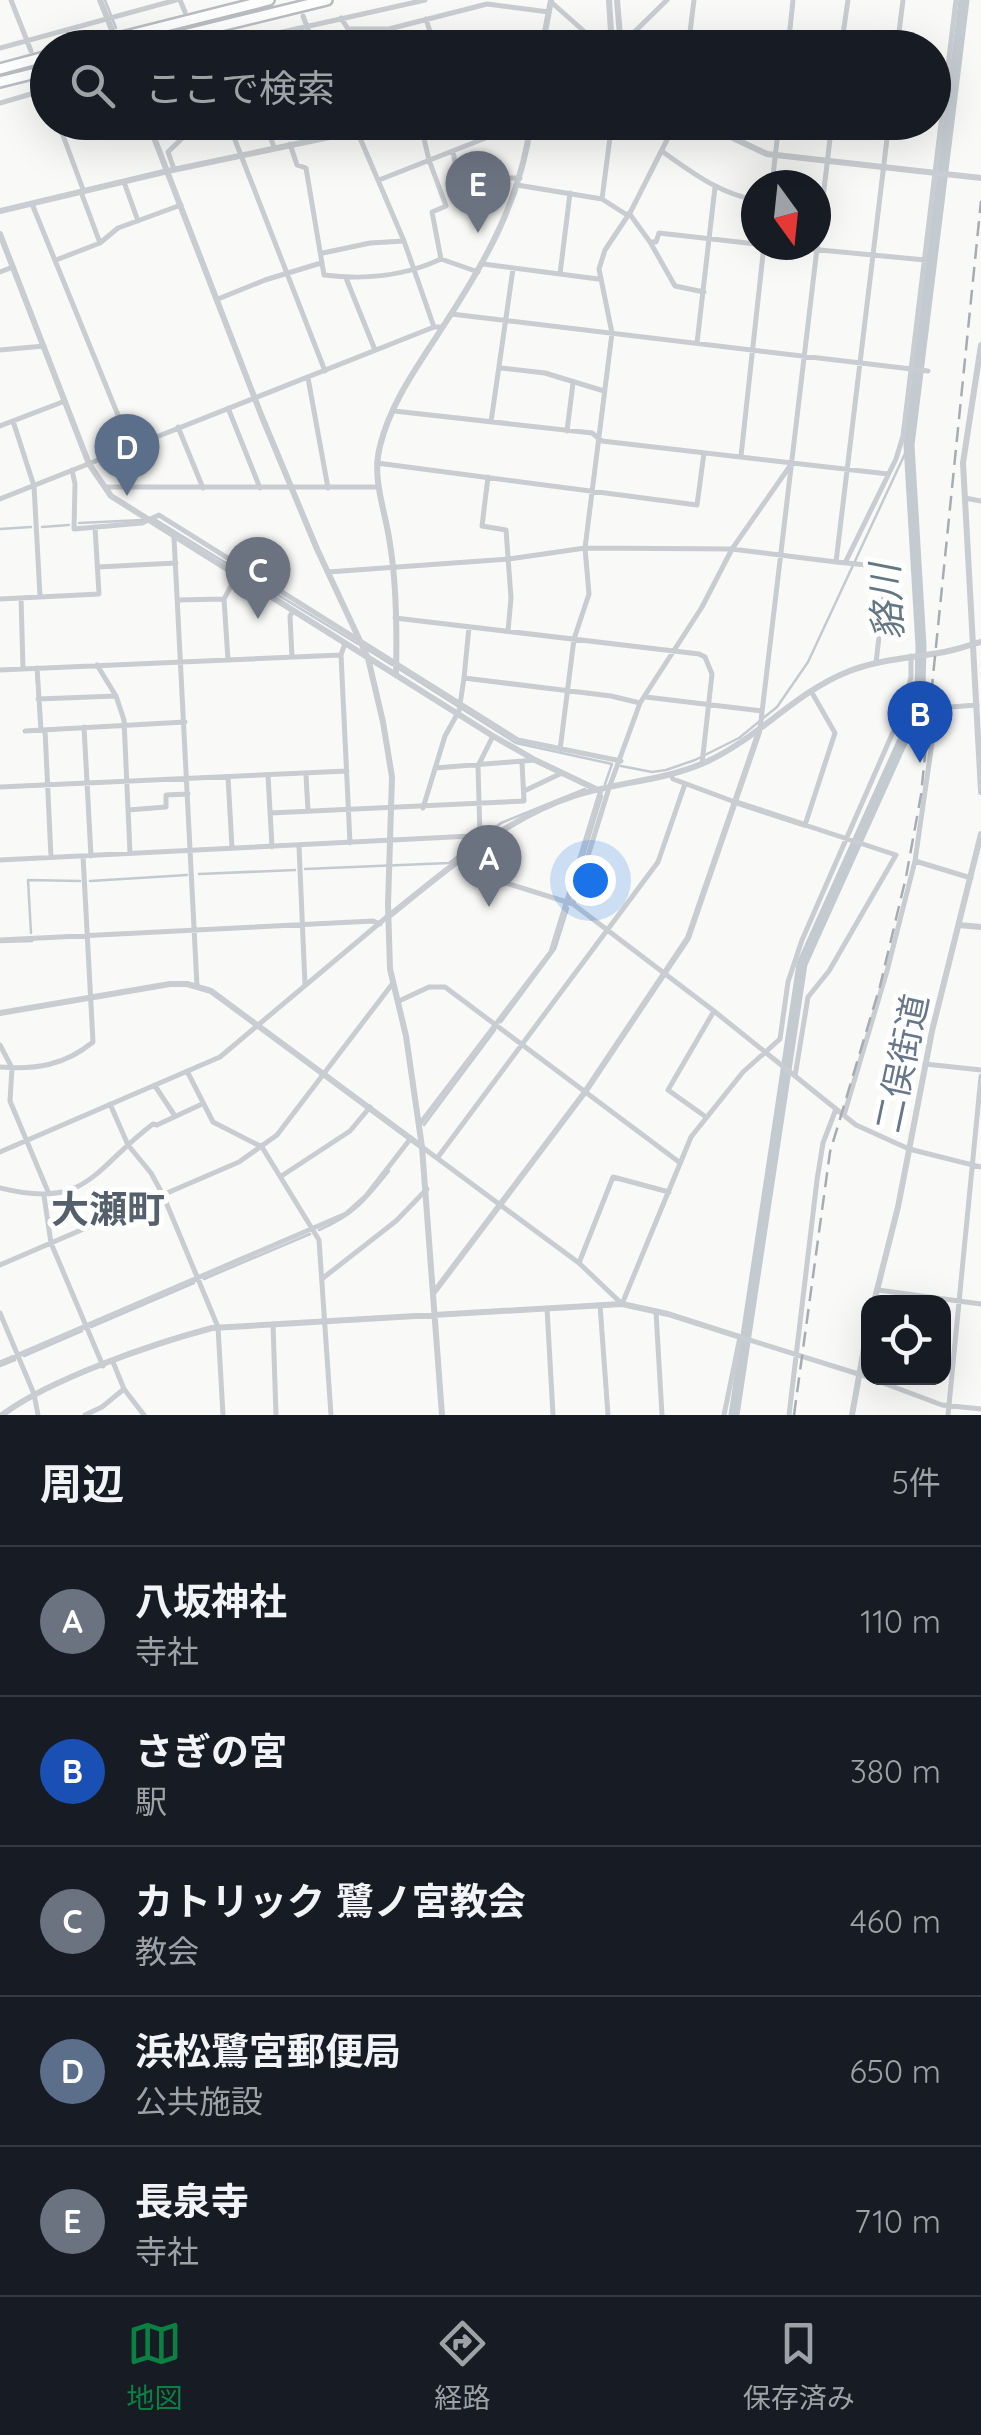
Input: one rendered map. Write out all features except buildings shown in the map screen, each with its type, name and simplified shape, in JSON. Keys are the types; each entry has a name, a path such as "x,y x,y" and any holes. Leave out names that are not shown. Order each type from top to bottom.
{"highway":[{"path":"150,30 269,0"},
{"path":"204,30 326,0"},
{"path":"0,69 30,61"},
{"path":"0,82 30,74"}],"street":[{"path":"10,0 30,51"},
{"path":"100,0 112,18 112,30"},
{"path":"67,30 178,0 185,12"},
{"path":"289,30 425,0"},
{"path":"609,0 615,30"},
{"path":"617,0 618,30"},
{"path":"635,30 667,0"},
{"path":"690,30 694,0"},
{"path":"790,30 793,0"},
{"path":"844,30 848,0"},
{"path":"899,30 903,0"},
{"path":"951,46 956,0"},
{"path":"546,30 551,1"},
{"path":"551,1 583,30"},
{"path":"341,18 348,30 390,29 487,2 549,12"},
{"path":"297,30 304,16"},
{"path":"426,20 429,30"},
{"path":"302,26 304,30"},
{"path":"0,48 30,40"},
{"path":"0,102 30,95"},
{"path":"64,140 100,243"},
{"path":"157,140 171,170"},
{"path":"180,140 168,152 181,205 292,489 367,655 390,752 388,916 393,983 406,1036 427,1189 442,1415"},
{"path":"235,140 325,371"},
{"path":"271,140 274,147"},
{"path":"0,212 311,140"},
{"path":"356,140 379,180 439,327"},
{"path":"424,140 446,206 432,212 441,259"},
{"path":"379,180 482,140"},
{"path":"396,669 391,547 377,463 380,444 411,373 480,268 507,218 526,140"},
{"path":"602,199 610,140"},
{"path":"560,750 574,639 589,594 585,548 612,333 598,279 605,250 668,140"},
{"path":"740,140 774,155 981,178"},
{"path":"773,170 776,140"},
{"path":"826,170 830,140"},
{"path":"836,562 887,140"},
{"path":"848,562 903,436 940,140"},
{"path":"290,144 297,165 306,168 324,275 346,278 415,271 441,259 480,268 598,279"},
{"path":"453,151 459,186 502,178 602,199 628,214 650,242 676,288 704,292"},
{"path":"663,152 715,188 741,197"},
{"path":"124,182 138,221"},
{"path":"697,343 715,188"},
{"path":"560,274 570,193"},
{"path":"32,204 131,447"},
{"path":"56,260 100,243 118,228 181,205"},
{"path":"650,242 656,242 658,233 741,242"},
{"path":"0,234 89,464 111,496 345,643 396,669"},
{"path":"323,253 370,243 404,241"},
{"path":"831,252 925,260"},
{"path":"742,456 764,260"},
{"path":"434,1292 585,1092 692,931 760,727 816,260"},
{"path":"218,299 322,263"},
{"path":"0,272 13,267"},
{"path":"491,422 513,269"},
{"path":"346,278 375,351"},
{"path":"451,314 928,371"},
{"path":"0,498 439,327"},
{"path":"981,345 964,457 970,602 978,643 981,792"},
{"path":"0,350 44,346"},
{"path":"501,368 545,373 604,391"},
{"path":"308,378 328,488"},
{"path":"567,431 573,382"},
{"path":"0,426 65,401"},
{"path":"972,404 981,408"},
{"path":"228,408 260,488"},
{"path":"394,410 592,433 602,441 888,474"},
{"path":"13,422 34,486 40,596"},
{"path":"178,427 203,488"},
{"path":"377,463 697,505 704,453"},
{"path":"419,1125 551,952 570,903 603,789 620,764 642,700 732,550 792,462"},
{"path":"72,470 74,529 147,521 159,515 396,669 518,740 620,764"},
{"path":"488,477 482,526 506,530 510,558 508,631"},
{"path":"102,486 379,487"},
{"path":"965,498 981,501"},
{"path":"0,598 99,594 95,527"},
{"path":"174,538 197,986"},
{"path":"328,572 585,548 732,550 886,567 876,662"},
{"path":"98,568 176,563"},
{"path":"228,660 224,599 236,575"},
{"path":"21,598 24,668"},
{"path":"178,600 224,599"},
{"path":"970,602 981,601"},
{"path":"292,658 290,616 294,610"},
{"path":"395,618 691,652 704,657 712,674 702,758"},
{"path":"423,808 445,736 460,708 469,627"},
{"path":"345,643 341,655 350,843"},
{"path":"0,860 480,839 554,804 670,775 702,758 727,752 811,691 846,672 876,662 978,643"},
{"path":"0,670 341,655"},
{"path":"622,1304 691,1137 743,1072 780,1039 788,982 802,940 851,838 904,706 913,656"},
{"path":"97,665 116,696 124,725 130,853"},
{"path":"37,668 51,858"},
{"path":"464,678 762,713"},
{"path":"806,825 835,733 811,691"},
{"path":"38,699 116,696"},
{"path":"844,1115 888,971 915,861 936,708 977,705"},
{"path":"460,708 493,736 535,760 603,789"},
{"path":"25,731 185,722"},
{"path":"84,727 91,856"},
{"path":"493,736 478,766 480,839 506,884 570,903 865,1131 909,1149 981,1167"},
{"path":"434,768 535,760"},
{"path":"270,814 524,801 522,763"},
{"path":"0,787 346,772"},
{"path":"306,773 308,812"},
{"path":"524,791 562,773"},
{"path":"268,775 272,847"},
{"path":"670,775 735,802 894,852 895,860 823,980 808,997 792,1074"},
{"path":"228,777 232,848"},
{"path":"438,1157 658,862 685,784"},
{"path":"128,810 166,808 166,794 189,794"},
{"name":"二俣街道","path":"876,1295 925,1064 981,834"},
{"path":"0,1152 220,1057 480,839"},
{"path":"299,846 306,986"},
{"path":"0,1067 46,1067 92,1044 83,856"},
{"path":"915,861 971,878"},
{"path":"0,940 373,921 380,924"},
{"path":"959,924 981,927"},
{"path":"0,1265 239,1162 263,1148 393,983"},
{"path":"0,1013 170,984 197,986 224,998 579,1263 622,1304"},
{"path":"398,1002 440,986 680,1162"},
{"path":"706,1117 668,1090 714,1011"},
{"path":"0,1045 12,1068 10,1101 46,1195 51,1243 103,1366"},
{"path":"925,1064 981,1073 948,1415"},
{"path":"187,1072 214,1122 263,1148 320,1240 331,1415"},
{"path":"154,1086 176,1116"},
{"path":"110,1104 128,1145 163,1194 218,1327 224,1415"},
{"path":"0,1188 46,1195 86,1184 153,1124 203,1104"},
{"path":"282,1176 350,1131 370,1107"},
{"path":"788,1415 817,1180 823,1143 836,1110"},
{"path":"0,1364 346,1214 366,1196 411,1138"},
{"path":"579,1263 613,1177 669,1192"},
{"path":"323,1278 396,1221 427,1189"},
{"path":"878,1290 981,1304"},
{"path":"2,1415 34,1394 186,1335 218,1327 547,1307 622,1304 751,1338 861,1374"},
{"path":"600,1305 608,1415"},
{"path":"547,1307 553,1415"},
{"path":"656,1312 662,1415"},
{"path":"0,1313 34,1394 38,1415"},
{"path":"272,1324 276,1415"},
{"path":"724,1415 740,1336"},
{"path":"852,1415 861,1359"},
{"path":"113,1362 124,1388 144,1415"},
{"path":"891,1385 949,1406 981,1409"},
{"path":"85,1415 102,1407 124,1388"}],"waterway":[{"path":"105,0 116,28"},
{"name":"貉川","path":"951,105 964,0"},
{"name":"貉川","path":"734,1415 802,964 912,720 920,686 909,445 947,140"},
{"path":"621,766 652,772 695,760 739,738 777,707 808,662 909,445"},
{"path":"79,523 143,520"},
{"path":"156,520 358,644"},
{"path":"42,527 69,525"},
{"path":"0,529 31,527"},
{"path":"365,648 392,665"},
{"path":"399,669 516,743 612,764 605,784"},
{"path":"305,869 449,863 501,823 585,789"},
{"path":"570,900 602,796"},
{"path":"199,874 295,870"},
{"path":"90,881 187,875"},
{"path":"31,933 28,880 80,881"},
{"path":"501,1022 555,949 568,908"},
{"path":"0,942 32,941"},
{"path":"424,1125 495,1030"},
{"path":"319,1230 358,1206 389,1171"},
{"path":"204,1279 310,1234"},
{"path":"91,1327 194,1283"},
{"path":"24,1356 82,1331"},
{"path":"0,1366 15,1360"}],"railway":[{"path":"794,1415 830,1152 880,986 921,795 981,201"}],"place":[{"name":"長泉寺","path":"478,233"},
{"name":"浜松鷺宮郵便局","path":"127,496"},
{"name":"カトリック 鷺ノ宮教会","path":"258,619"},
{"name":"さぎの宮","path":"920,763"},
{"name":"八坂神社","path":"489,907"}],"district":[{"name":"大瀬町","path":"108,1209"}]}
